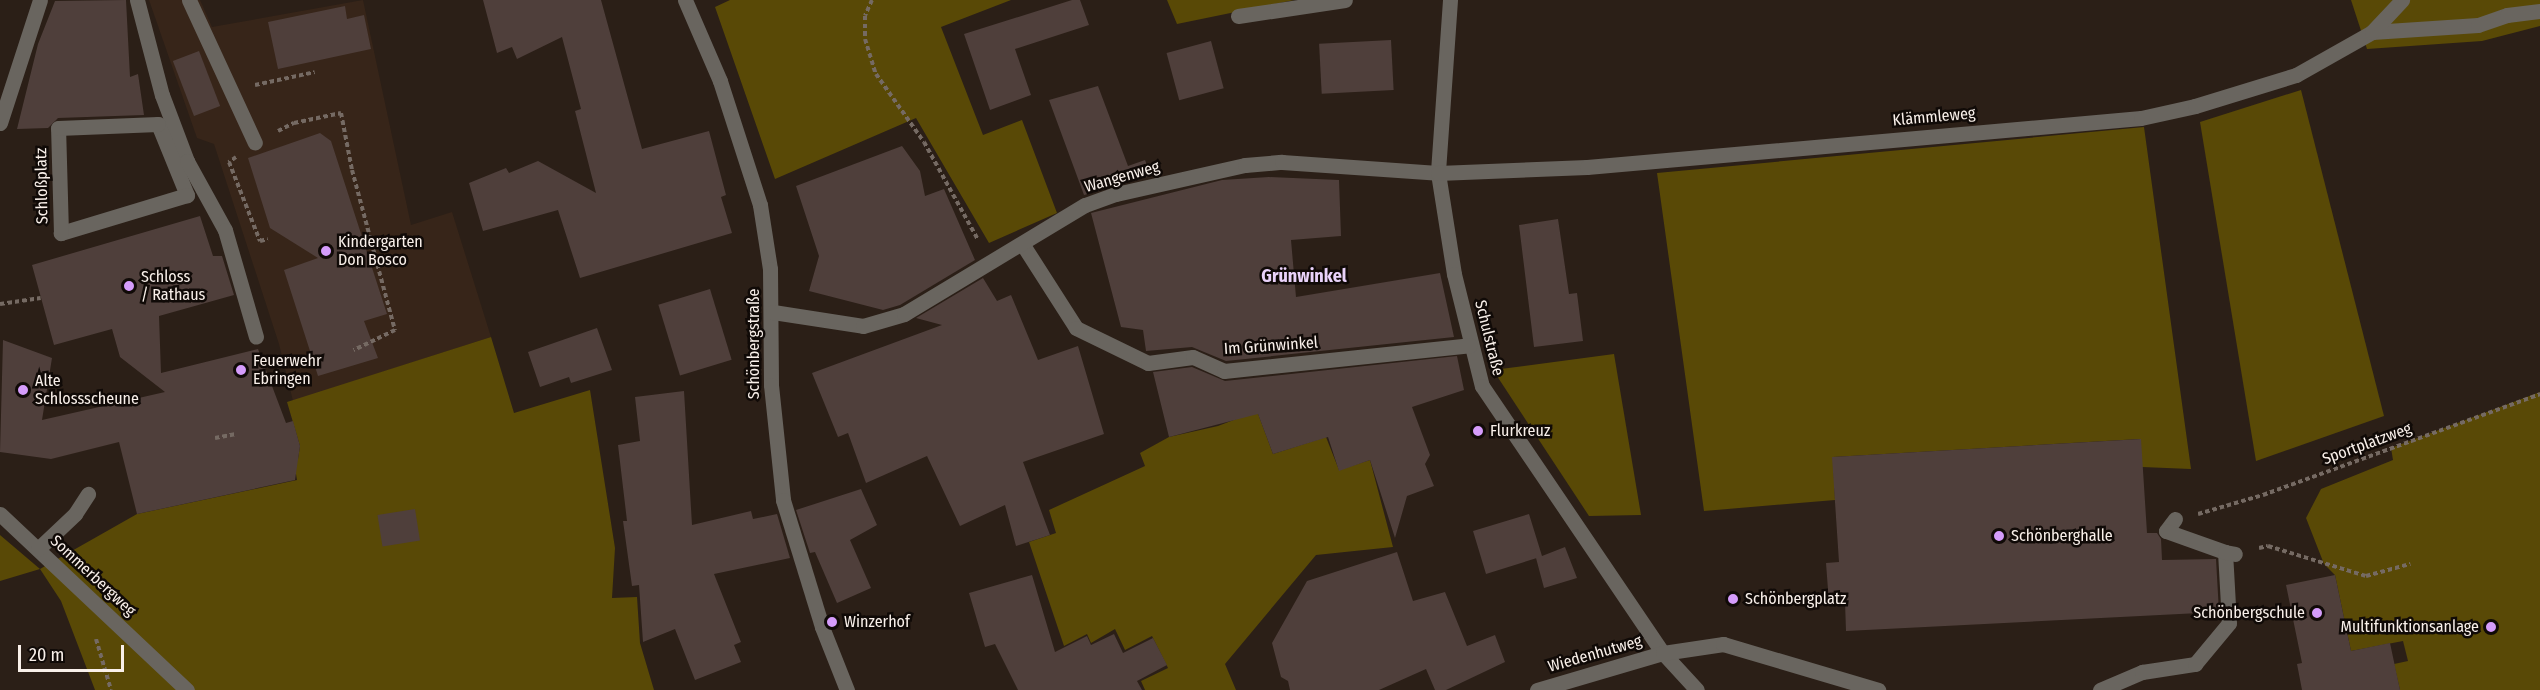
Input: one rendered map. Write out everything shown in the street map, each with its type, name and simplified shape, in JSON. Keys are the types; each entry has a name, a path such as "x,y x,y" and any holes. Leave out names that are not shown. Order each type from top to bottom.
{"street":[{"path":"0,123 40,0"},
{"name":"Schloßplatz","path":"137,0 181,166 187,195 61,233 58,128 158,124 181,166"},
{"path":"189,0 255,143"},
{"name":"Schönbergstraße","path":"685,0 720,81 760,205 773,312 771,385 783,500 822,627 847,690"},
{"path":"1238,16 1345,0"},
{"name":"Schulstraße","path":"1450,0 1438,173 1470,345 1482,386 1506,426 1663,653 1697,690"},
{"name":"Klämmleweg","path":"1438,173 1668,161 2141,118 2195,106 2296,75 2372,32 2402,0"},
{"path":"2507,15 2523,0"},
{"path":"2372,32 2458,28 2507,15 2540,11"},
{"name":"Wangenweg","path":"773,312 863,326 904,314 1023,245 1085,205 1116,194 1245,165 1282,162 1438,173"},
{"path":"181,166 225,230 256,337"},
{"name":"Im Grünwinkel","path":"1023,245 1076,328 1148,363 1193,357 1224,371 1470,345"},
{"path":"38,549 75,514 88,494"},
{"name":"Sommerbergweg","path":"0,514 187,690"},
{"path":"2100,690 2142,672 2195,664 2229,623 2230,553 2166,531 2175,519"},
{"name":"Wiedenhutweg","path":"1537,690 1663,653 1723,644 1878,690"}],"path":[{"path":"872,0 865,16 865,39 876,74 924,142 991,264"},
{"path":"228,86 264,85 315,72"},
{"path":"255,143 294,123 341,113 352,170 395,330 354,350"},
{"path":"230,162 260,241 268,239"},
{"path":"0,304 41,298"},
{"name":"Sportplatzweg","path":"2202,513 2263,495 2540,394"},
{"path":"215,438 235,435"},
{"path":"2268,546 2366,576 2410,564"}],"shaded area":[{"path":"149,0 200,0 212,27 363,0 411,225 452,212 491,337 293,401 279,344 214,144 197,138"},
{"path":"730,0 1011,0 941,27 983,135 1022,120 1057,213 989,243 916,118 775,179 715,7"},
{"path":"1167,0 1294,0 1177,24"},
{"path":"2351,0 2540,0 2540,26 2482,41 2367,49"},
{"path":"2301,90 2384,416 2256,461 2200,122"},
{"path":"2144,127 2191,469 2142,467 2140,439 1833,457 1835,500 1704,511 1657,173"},
{"path":"491,337 514,413 590,390 615,548 612,598 637,597 640,643 654,690 95,690 61,601 40,569 137,514 297,480 294,462 298,459 300,446 287,402"},
{"path":"1614,354 1641,515 1589,516 1493,370"},
{"path":"2540,392 2540,690 2400,690 2394,664 2408,661 2403,641 2351,651 2335,575 2324,564 2306,518 2321,489 2393,460 2391,448"},
{"path":"1257,411 1273,454 1326,437 1339,470 1370,460 1393,547 1316,555 1225,664 1236,690 1145,690 1141,681 1168,668 1152,636 1125,650 1115,629 1091,643 1087,634 1064,646 1029,542 1056,533 1049,510 1145,466 1140,453 1169,437 1218,426"},
{"path":"0,535 40,569 0,581"}],"building":[{"path":"126,0 130,77 138,74 144,115 58,118 48,128 17,129 38,44 55,1"},
{"path":"483,0 601,0 642,149 709,131 726,195 721,197 732,233 580,278 558,210 483,231 469,183 506,168 509,173 538,161 596,193 575,111 581,109 562,37 517,59 512,47 497,53"},
{"path":"1072,0 1080,0 1089,25 1015,49 1031,95 990,110 964,34"},
{"path":"345,6 347,19 364,15 371,49 278,69 268,22"},
{"path":"1391,40 1394,90 1322,94 1319,44"},
{"path":"1211,41 1224,88 1179,100 1167,53"},
{"path":"199,51 220,106 194,116 173,61"},
{"path":"1098,86 1128,166 1145,160 1151,176 1084,195 1049,100"},
{"name":"Kindergarten Don Bosco","path":"320,133 331,141 387,314 364,321 378,358 318,376 284,270 318,258 270,228 248,158"},
{"path":"902,146 920,171 925,196 944,189 975,260 900,305 883,310 809,291 819,256 796,186"},
{"path":"1269,177 1339,180 1341,236 1291,240 1296,297 1440,273 1454,337 1226,361 1192,347 1146,351 1143,330 1121,327 1091,213 1222,180"},
{"path":"200,216 213,256 222,256 234,295 159,316 161,373 258,349 286,423 293,421 300,446 295,480 137,514 119,442 51,459 0,452 3,340 52,358 42,420 165,392 120,357 112,329 54,345 32,265"},
{"path":"1558,219 1569,294 1577,293 1583,341 1534,347 1519,225"},
{"path":"983,278 997,301 1011,295 1038,360 1078,346 1104,434 1023,462 1050,535 1016,546 1005,505 960,526 927,456 866,483 848,433 838,437 812,373 942,325 916,318"},
{"path":"710,289 732,360 680,376 658,305"},
{"path":"597,328 612,370 571,383 569,377 540,387 528,352"},
{"path":"1457,356 1464,390 1412,407 1430,455 1425,464 1434,486 1407,496 1395,538 1370,460 1339,471 1328,437 1273,454 1258,414 1169,437 1153,372 1192,367 1225,381"},
{"path":"684,391 692,525 751,511 753,519 777,514 790,558 714,574 741,642 734,645 741,662 695,680 675,629 643,642 639,585 632,586 623,521 627,521 618,445 640,441 635,397"},
{"name":"Schönberghalle","path":"2141,439 2147,533 2157,533 2161,539 2162,560 2216,559 2219,612 1846,631 1845,602 1829,603 1826,563 1839,562 1832,457"},
{"path":"861,489 877,525 850,540 871,588 837,603 815,552 810,553 796,510"},
{"path":"415,509 420,541 382,547 377,515"},
{"path":"1529,514 1542,556 1565,547 1577,578 1544,588 1536,558 1486,574 1473,531"},
{"path":"1397,552 1413,601 1445,592 1467,646 1495,635 1505,662 1446,690 1435,690 1426,669 1379,690 1290,690 1288,681 1281,677 1272,643 1307,581"},
{"path":"1032,575 1055,652 1087,636 1091,645 1114,634 1123,653 1153,638 1167,665 1137,681 1142,690 1018,690 995,644 985,647 969,593"},
{"name":"Schönbergschule","path":"2335,575 2351,651 2390,643 2400,690 2302,690 2297,664 2302,663 2286,585"}],"place":[{"name":"Kindergarten Don Bosco","path":"326,251"},
{"name":"Schloss / Rathaus","path":"129,286"},
{"name":"Feuerwehr Ebringen","path":"241,370"},
{"name":"Alte Schlossscheune","path":"23,390"},
{"name":"Flurkreuz","path":"1478,431"},
{"name":"Schönberghalle","path":"1999,536"},
{"name":"Schönbergplatz","path":"1733,599"},
{"name":"Schönbergschule","path":"2317,613"},
{"name":"Winzerhof","path":"832,622"},
{"name":"Multifunktionsanlage","path":"2491,627"}],"district":[{"name":"Grünwinkel","path":"1304,276"}]}
